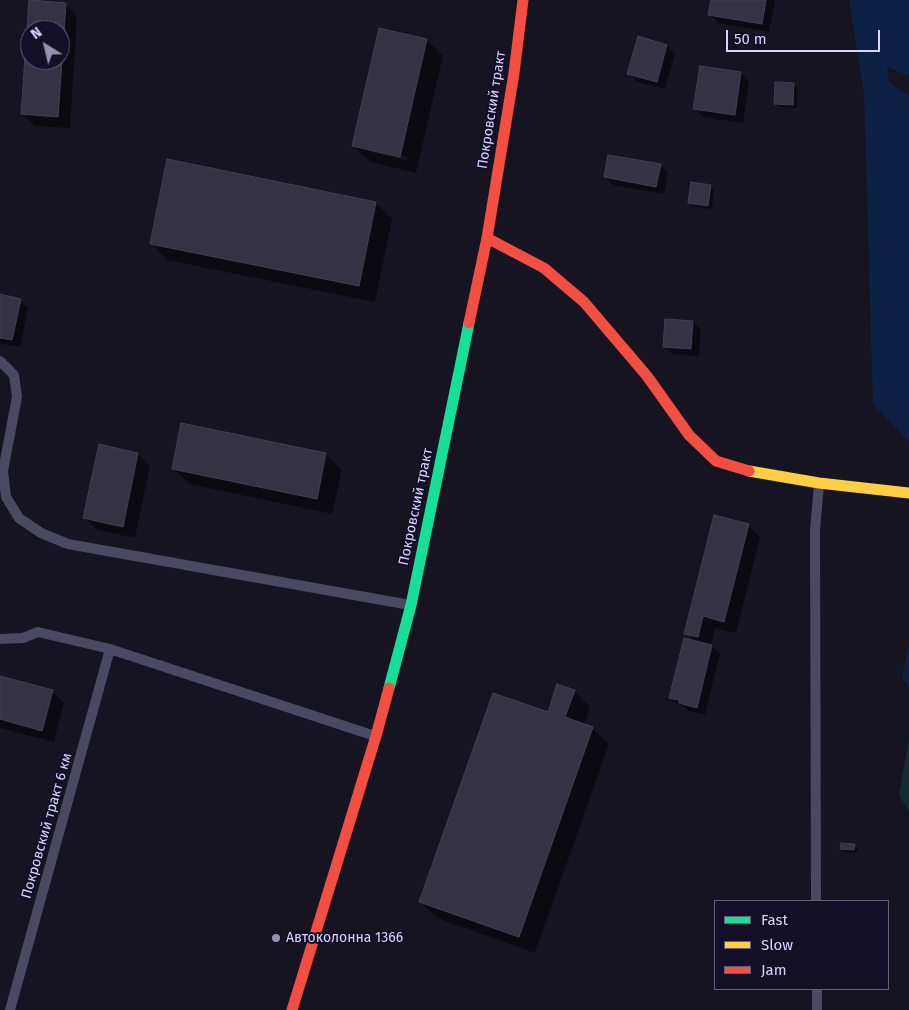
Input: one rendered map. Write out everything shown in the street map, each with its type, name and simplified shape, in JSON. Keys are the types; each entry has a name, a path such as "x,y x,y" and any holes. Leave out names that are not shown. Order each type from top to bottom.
{"main road":[{"name":"Покровский тракт","path":"292,1010 376,736 411,605 487,238 514,73 523,0"},
{"path":"487,238 544,268 584,302 647,376 689,435 716,461 750,471 819,483 909,492"}],"lane":[{"path":"0,361 14,375 17,396 3,471 6,497 20,518 41,533 68,544 411,605"},
{"path":"816,900 815,530 819,483"},
{"path":"0,640 23,638 38,632 110,649 376,736"},
{"name":"Покровский тракт 6 км","path":"10,1010 110,649"},
{"path":"817,990 817,1010"}],"green space":[{"path":"909,739 909,811 899,795"}],"water":[{"path":"849,0 909,0 909,76 887,67 889,82 909,96 909,441 873,404 864,93"},
{"path":"909,645 909,687 902,676"}],"building":[{"path":"29,0 66,3 65,20 28,20"},
{"path":"711,0 766,0 762,24 708,15"},
{"path":"379,28 427,39 400,157 352,146"},
{"path":"638,36 667,45 657,82 627,74"},
{"path":"700,66 741,72 735,115 693,109"},
{"path":"24,70 61,70 58,117 21,114"},
{"path":"775,82 794,83 793,105 774,104"},
{"path":"608,155 661,164 656,187 604,177"},
{"path":"167,159 376,202 359,286 150,244"},
{"path":"691,182 711,185 708,206 688,203"},
{"path":"0,294 21,299 12,340 0,338"},
{"path":"665,319 693,321 691,349 663,347"},
{"path":"181,423 326,453 317,499 172,469"},
{"path":"99,444 138,453 123,527 83,518"},
{"path":"714,515 749,524 724,622 703,616 698,637 684,634"},
{"path":"684,638 712,645 697,708 669,698"},
{"path":"0,676 53,690 42,731 0,719"},
{"path":"557,684 575,690 565,717 593,727 519,937 419,902 493,693 548,712"},
{"path":"841,843 855,844 854,850 840,849"}],"traffic: fast":[{"path":"389,688 411,605 469,323"}],"traffic: slow":[{"path":"749,471 819,483 909,493"}],"traffic: jam":[{"path":"469,323 487,238 514,73 523,0"},
{"path":"487,238 544,268 584,302 647,376 689,435 716,461 749,471"},
{"path":"292,1010 389,688"}],"place":[{"name":"Автоколонна 1366","path":"276,938"}]}
